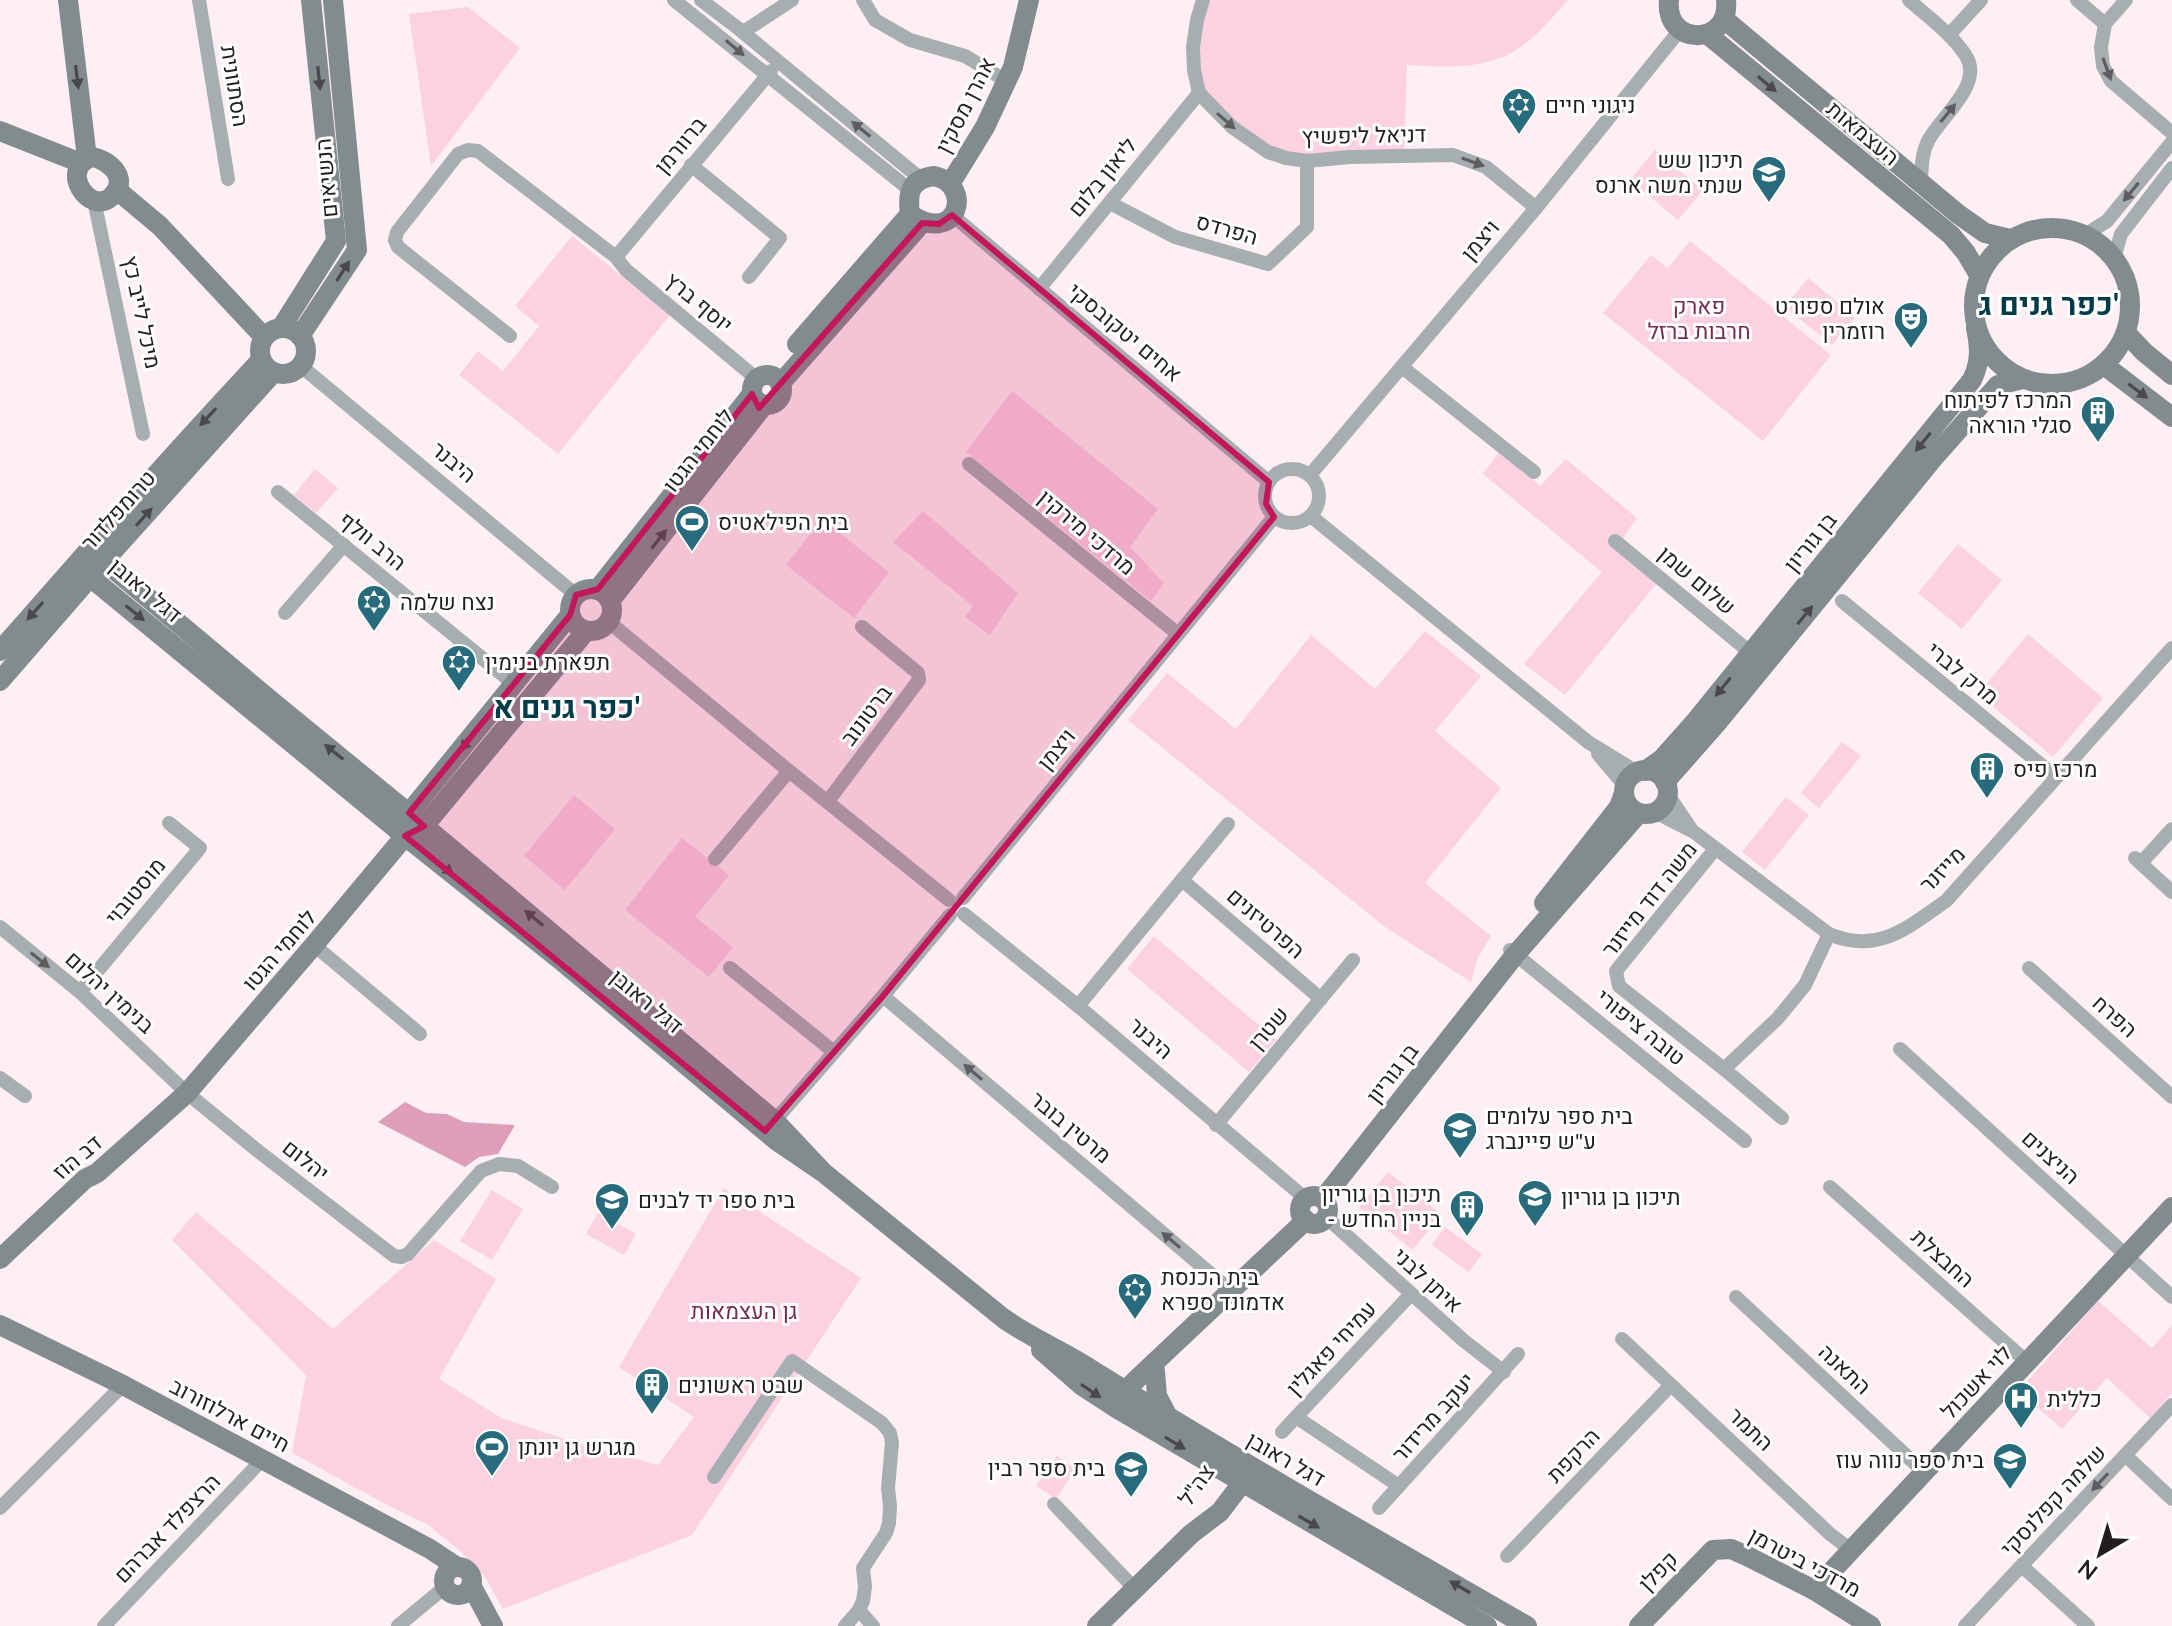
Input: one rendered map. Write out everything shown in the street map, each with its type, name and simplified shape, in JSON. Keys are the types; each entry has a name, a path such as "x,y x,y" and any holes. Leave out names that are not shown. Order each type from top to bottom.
{"street":[{"path":"68,0 84,161"},
{"name":"הסתוונית","path":"199,0 228,179"},
{"name":"הנשיאים","path":"282,334 336,241 311,0"},
{"name":"הנשיאים","path":"282,334 357,250 333,0"},
{"path":"674,0 767,75 931,183 957,196 956,209 939,224 916,218 908,198 931,183"},
{"path":"701,0 931,183"},
{"path":"743,32 792,0"},
{"path":"863,0 875,20 910,40 965,56 998,76"},
{"name":"אהרן מסקין","path":"931,183 974,126 998,76 1016,0"},
{"name":"אהרן מסקין","path":"931,183 985,127 1013,67 1029,0"},
{"path":"1199,93 1193,47 1203,0"},
{"path":"1909,0 1949,35 1971,66 1964,92 1934,130 1927,144 1922,158 1921,183"},
{"path":"1949,35 1981,0"},
{"path":"2077,0 2105,24"},
{"path":"2126,0 2105,24 2101,47 2103,66 2111,81 2172,133"},
{"path":"1667,1 1670,18 1680,30 1693,36 1714,31 1725,10"},
{"name":"העצמאות","path":"1725,10 1958,214 1985,233 2010,239"},
{"name":"ויצמן","path":"1310,475 1536,208 1680,30"},
{"name":"העצמאות","path":"1707,34 1951,235 1979,275"},
{"name":"ברוורמן","path":"616,257 780,62"},
{"name":"דניאל ליפשיץ","path":"1199,93 1232,127 1268,152 1307,161 1453,155 1486,167 1536,208"},
{"name":"ליאון בלום","path":"1039,289 1199,93"},
{"path":"0,131 84,161"},
{"path":"2085,235 2107,221 2172,142"},
{"name":"יוסף ברץ","path":"510,336 398,247 395,240 397,232 458,154 468,150 478,151 616,257 626,270 765,388"},
{"path":"92,157 108,161 115,169 117,190 105,200 88,198 80,190 78,168 92,157"},
{"name":"הפרדס","path":"1110,203 1175,237 1268,264 1307,227 1307,161"},
{"path":"691,165 780,238 749,277"},
{"path":"2114,258 2121,234 2172,168"},
{"path":"117,190 282,334 306,351 301,366 288,374 267,366 259,348 282,334"},
{"name":"מיכל לייב כץ","path":"94,200 143,434"},
{"name":"אחים יטקובסקי","path":"952,215 1269,482"},
{"name":"לוחמי הגטו","path":"604,595 765,388 916,218"},
{"path":"2060,228 2085,235 2114,258 2126,282 2130,308 2126,333 2104,365 2086,377 2066,383 2044,384 2023,379 2003,367 1986,349 1976,328 1973,301 1979,275 1992,255 2010,239 2034,229 2060,228"},
{"name":"בן גוריון","path":"1319,1205 1498,977 1512,951 1619,807 1633,780 1662,759 1972,380 1981,352 1976,328"},
{"path":"2126,333 2172,375"},
{"path":"2104,365 2172,417"},
{"name":"טרומפלדור","path":"0,651 86,568 104,561 267,366"},
{"name":"טרומפלדור","path":"0,681 134,502 178,449 267,366"},
{"name":"היבנר","path":"301,366 573,605"},
{"path":"1402,367 1534,472"},
{"name":"בן גוריון","path":"1666,788 1916,479 1998,385 2023,379"},
{"name":"מרדכי מירקין","path":"969,464 1178,634"},
{"path":"1292,469 1310,475 1320,494 1312,517 1291,524 1274,517 1266,504 1269,482 1283,471 1292,469"},
{"name":"הרב וולף","path":"278,492 514,684"},
{"name":"ויצמן","path":"770,1126 957,907 1274,517"},
{"path":"1312,517 1633,780"},
{"name":"שלום שמן","path":"1615,541 1751,653"},
{"path":"285,613 344,545"},
{"name":"דגל ראובן","path":"104,561 417,819 824,1173 1021,1331 1081,1385 1168,1417 1239,1474 1527,1626"},
{"name":"דגל ראובן","path":"86,568 405,836 770,1126"},
{"path":"584,590 604,595 613,614 609,622 601,629 586,631 574,623 573,605 584,590"},
{"name":"מרק לברי","path":"1842,601 2056,777"},
{"name":"לוחמי הגטו","path":"187,1093 405,836 573,605"},
{"name":"היבנר","path":"609,622 1078,1006 1216,1125 1319,1205"},
{"name":"ברטונוב","path":"828,801 919,680 918,673 862,627"},
{"name":"לוחמי הגטו","path":"417,819 586,631"},
{"name":"מייזנר","path":"1647,813 1694,832 1829,934 1842,940 1883,941 1905,930 1946,901 2172,648"},
{"path":"715,859 789,771"},
{"path":"1657,774 1666,788 1664,805 1647,813 1630,807 1633,780 1657,774"},
{"name":"מייזנר","path":"1666,788 1694,832"},
{"name":"בן גוריון","path":"1512,951 1647,813"},
{"name":"מוסטובוי","path":"80,992 200,848 169,823"},
{"path":"1078,1006 1228,824"},
{"path":"2172,829 2138,860 2172,892"},
{"name":"משה דוד מייזנר","path":"1715,849 1616,971 1619,986 1782,1118"},
{"name":"הפרטיזנים","path":"1182,880 1321,999"},
{"name":"בנימין יהלום","path":"0,927 80,992 187,1093"},
{"path":"1724,1069 1778,1018 1805,985 1829,934"},
{"path":"314,945 420,1034"},
{"name":"טובה ציפורי","path":"1512,951 1745,1141"},
{"name":"שטרן","path":"1216,1125 1353,960"},
{"path":"730,968 834,1052"},
{"name":"הפרח","path":"2029,968 2172,1097"},
{"name":"מרטין בובר","path":"883,996 1231,1291"},
{"name":"הניצנים","path":"1900,1049 2172,1297"},
{"path":"0,1078 25,1096"},
{"name":"יהלום","path":"187,1093 387,1251 401,1257 408,1254 481,1171 499,1164 518,1166 552,1187"},
{"name":"דב הוז","path":"0,1259 85,1179 97,1173 187,1093"},
{"name":"החבצלת","path":"1830,1187 2027,1362"},
{"path":"1128,1400 1167,1351 1306,1220 1302,1217 1301,1207 1319,1205"},
{"name":"איתן לבני","path":"1319,1205 1411,1294 1504,1372"},
{"name":"לוי אשכול","path":"1814,1590 2172,1207"},
{"name":"עמיחי פאגלין","path":"1282,1432 1411,1294"},
{"name":"התאנה","path":"1736,1297 1924,1472"},
{"name":"חיים ארלוזורוב","path":"0,1325 123,1385 434,1552 489,1619"},
{"name":"התמר","path":"1622,1339 1830,1534 1851,1550"},
{"path":"1128,1400 1155,1371 1167,1351"},
{"name":"יעקב מרידור","path":"1379,1508 1518,1354"},
{"path":"714,1477 792,1361 882,1423 890,1433 892,1443 889,1523 886,1533 863,1568 863,1601 845,1626"},
{"path":"1155,1371 1157,1396 1168,1417"},
{"path":"0,1508 123,1385"},
{"name":"הרקפת","path":"1507,1556 1671,1385"},
{"name":"דגל ראובן","path":"1128,1400 1239,1474 1487,1626"},
{"name":"שלמה קפלנסקי","path":"1965,1626 2172,1405"},
{"path":"1296,1417 1399,1486"},
{"path":"2125,1455 2172,1499"},
{"name":"הרצפלד אברהם","path":"104,1626 262,1460"},
{"name":"צה\"ל","path":"1097,1626 1191,1534 1220,1512 1239,1474"},
{"path":"1054,1504 1135,1589"},
{"name":"מרדכי ביטרמן","path":"1713,1550 1731,1549 1814,1590 1871,1626"},
{"name":"קפלן","path":"1639,1626 1713,1550"},
{"path":"2022,1566 2088,1626"},
{"path":"398,1626 456,1582"},
{"path":"859,1610 873,1626"}],"highlighted area":[{"path":"952,215 1269,482 1266,504 1274,517 883,996 765,1131 405,836 424,826 409,813 570,615 576,595 598,589 752,394 759,408 922,223 939,224"}],"green space":[{"path":"1203,0 1568,0 1528,41 1501,58 1475,65 1407,65 1404,156 1350,157 1268,152 1199,93 1193,47"},
{"path":"468,7 520,48 431,166 409,14"},
{"path":"1655,150 1703,190 1678,220 1630,180"},
{"path":"572,236 670,315 558,454 459,375 478,351 503,371 539,326 515,306"},
{"name":"פארק חרבות ברזל","path":"1690,241 1831,355 1763,441 1603,313 1651,255 1668,268"},
{"path":"1808,278 1855,317 1832,345 1785,307"},
{"path":"1012,391 1158,509 1130,547 1164,583 1151,601 966,452"},
{"path":"1499,452 1540,486 1566,459 1637,518 1615,550 1657,583 1565,695 1524,664 1602,572 1483,474"},
{"path":"315,469 338,488 316,513 294,495"},
{"path":"923,511 1018,593 990,635 965,617 973,606 893,542"},
{"path":"822,519 889,572 854,618 786,565"},
{"path":"1958,544 2002,580 1962,629 1918,593"},
{"path":"1425,631 1481,676 1435,731 1501,788 1425,883 1491,936 1478,957 1471,982 1385,927 1128,720 1167,673 1236,729 1311,635 1375,689"},
{"path":"2028,634 2103,698 2053,757 1978,694"},
{"path":"1842,742 1861,756 1819,808 1801,793"},
{"path":"574,795 615,829 565,890 524,856"},
{"path":"1786,797 1809,815 1765,870 1742,852"},
{"path":"682,838 729,875 695,917 733,947 709,977 625,910"},
{"path":"1154,936 1276,1040 1249,1072 1127,969"},
{"path":"1388,1172 1441,1214 1413,1250 1359,1208"},
{"name":"גן העצמאות","path":"724,1188 861,1278 692,1535 503,1609 484,1575 427,1524 292,1453 306,1375 172,1240 196,1212 333,1329 434,1240 496,1279 439,1379 501,1418 658,1465 694,1417 619,1367"},
{"path":"492,1190 523,1209 492,1260 460,1241"},
{"path":"598,1213 636,1234 624,1255 586,1234"},
{"path":"1445,1227 1482,1254 1469,1272 1432,1245"},
{"path":"2098,1301 2152,1348 2172,1325 2172,1393 2150,1418 2107,1378 2062,1429 2019,1391"},
{"path":"1057,1456 1076,1469 1056,1499 1036,1486"}],"shaded area":[{"path":"405,1102 426,1113 447,1114 464,1122 515,1125 498,1154 479,1157 465,1167 378,1122"}],"place":[{"name":"ניגוני חיים","path":"1519,136"},
{"name":"תיכון שש שנתי משה ארנס","path":"1769,204"},
{"name":"אולם ספורט רוזמרין","path":"1911,350"},
{"name":"המרכז לפיתוח סגלי הוראה","path":"2098,444"},
{"name":"בית הפילאטיס","path":"692,553"},
{"name":"נצח שלמה","path":"374,633"},
{"name":"תפארת בנימין","path":"459,693"},
{"name":"מרכז פיס","path":"1987,800"},
{"name":"בית ספר עלומים ע\"ש פיינברג","path":"1460,1160"},
{"name":"תיכון בן גוריון","path":"1535,1228"},
{"name":"בית ספר יד לבנים","path":"612,1231"},
{"name":"תיכון בן גוריון - בניין החדש","path":"1467,1238"},
{"name":"בית הכנסת אדמונד ספרא","path":"1135,1321"},
{"name":"שבט ראשונים","path":"652,1416"},
{"name":"כללית","path":"2021,1430"},
{"name":"מגרש גן יונתן","path":"492,1478"},
{"name":"בית ספר נווה עוז","path":"2010,1491"},
{"name":"בית ספר רבין","path":"1131,1499"}],"district":[{"name":"כפר גנים ג'","path":"2049,305"},
{"name":"כפר גנים א'","path":"567,708"}]}
